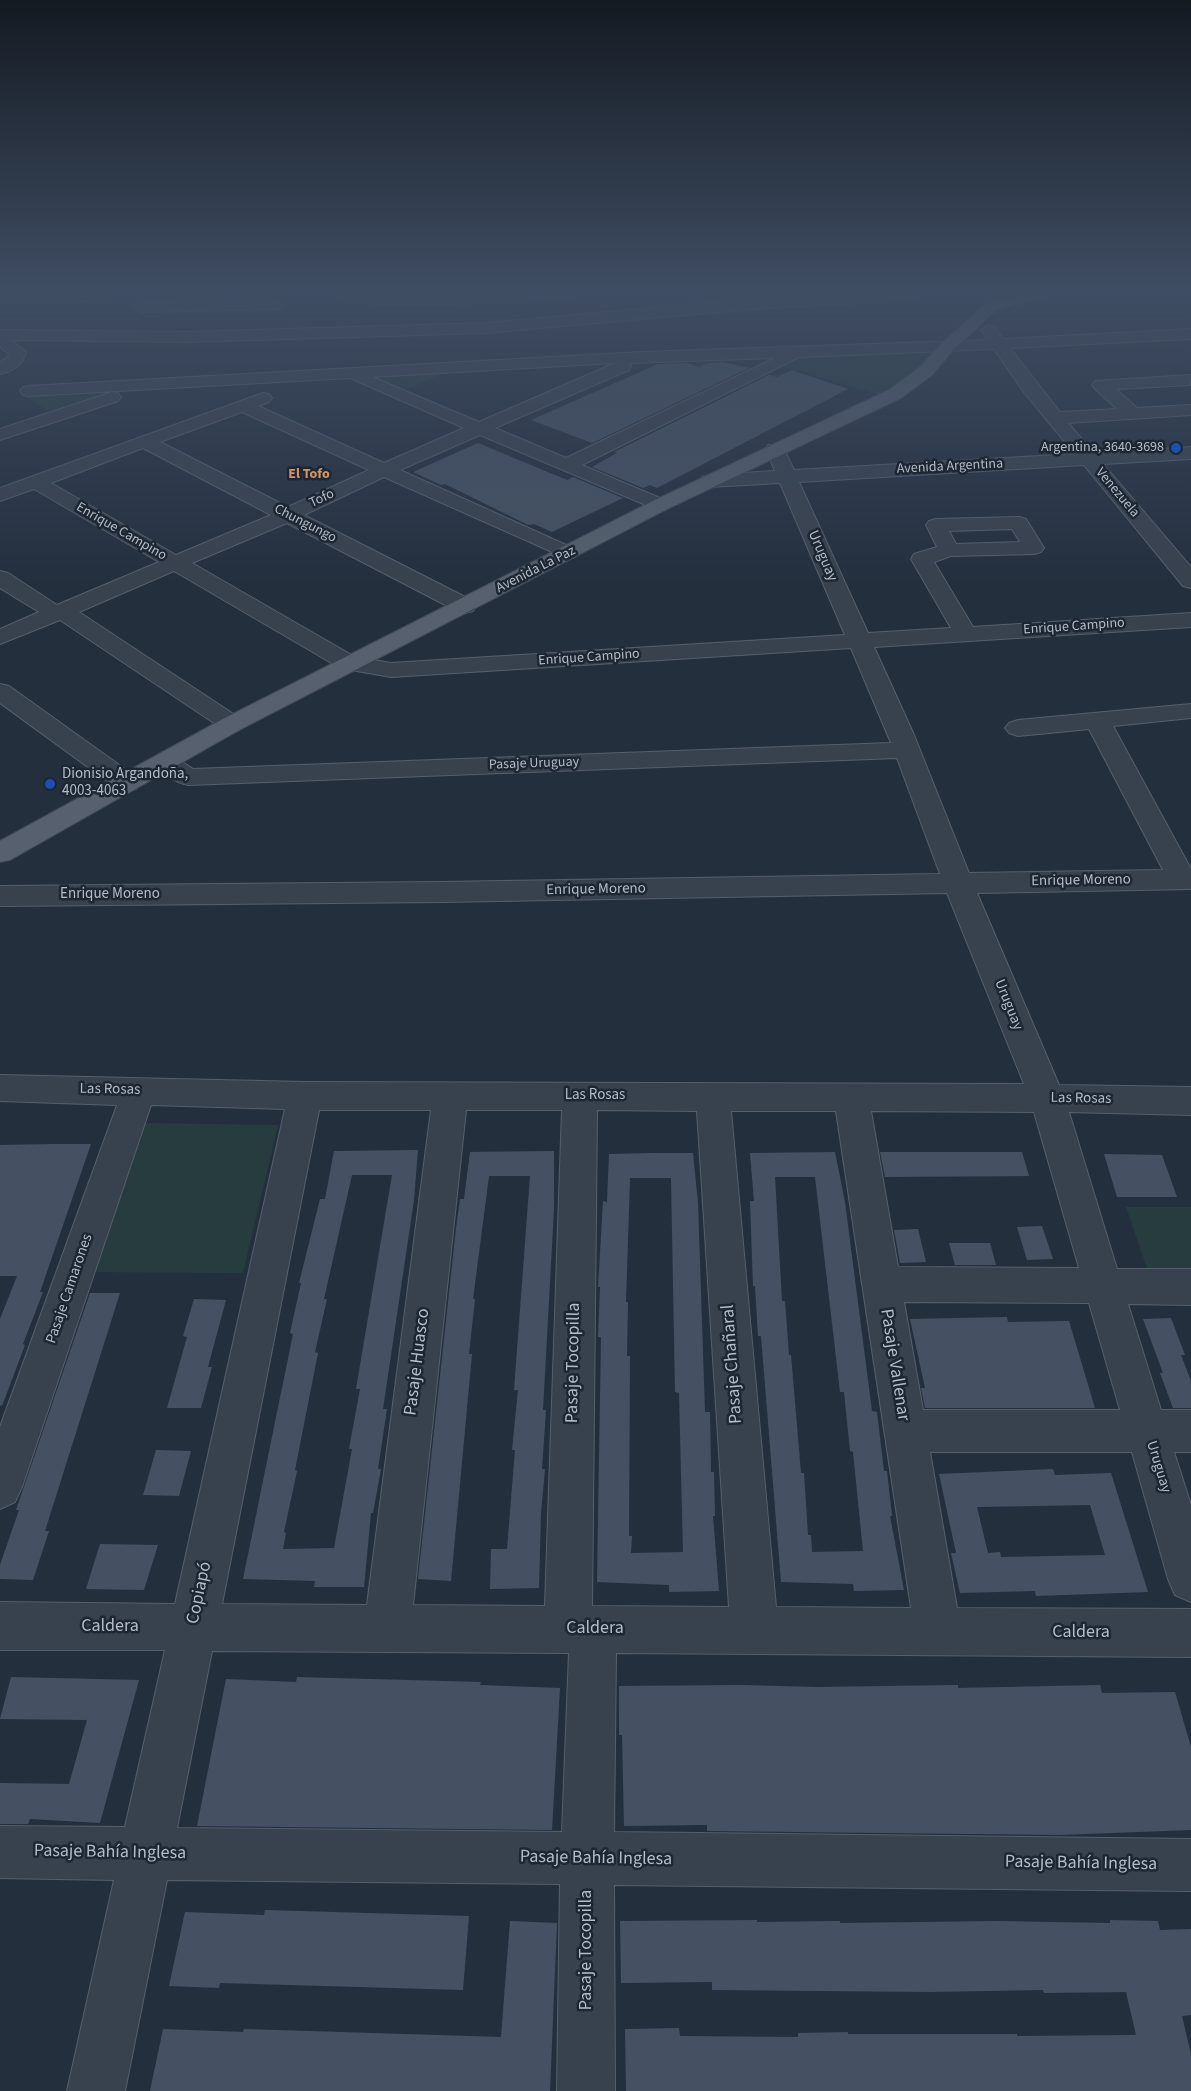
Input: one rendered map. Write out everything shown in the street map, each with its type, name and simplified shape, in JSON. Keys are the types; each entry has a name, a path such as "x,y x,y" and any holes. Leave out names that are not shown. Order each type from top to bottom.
{"main road":[{"name":"Avenida La Paz","path":"0,853 166,763 232,724 709,481 895,394 905,387"}],"street":[{"path":"29,391 106,387"},
{"path":"0,435 143,387"},
{"path":"0,495 294,387"},
{"path":"382,387 660,506"},
{"path":"405,396 426,387"},
{"name":"Tofo","path":"0,637 288,515 384,470 575,387"},
{"path":"567,465 729,387"},
{"name":"Venezuela","path":"1031,387 1191,581"},
{"path":"1103,387 1133,414"},
{"path":"243,405 568,553"},
{"path":"1055,418 1191,410"},
{"name":"Chungungo","path":"145,442 465,606"},
{"name":"Uruguay","path":"775,449 906,750 1047,1098 1191,1579"},
{"name":"Avenida Argentina","path":"709,481 1191,453"},
{"name":"Enrique Campino","path":"36,482 348,663 391,670 1191,620"},
{"path":"949,550 922,559 966,634"},
{"path":"0,578 58,612 232,724"},
{"path":"0,691 127,783"},
{"path":"1018,728 1191,711"},
{"path":"1098,721 1186,879"},
{"name":"Pasaje Uruguay","path":"166,763 188,777 906,750"},
{"name":"Enrique Moreno","path":"0,896 442,892 1186,879"},
{"name":"Las Rosas","path":"4,1097 139,1091 304,1095 1047,1098 1191,1101"},
{"name":"Pasaje Camarones","path":"0,1487 139,1091"},
{"name":"Copiapó","path":"96,2091 304,1095"},
{"name":"Pasaje Huasco","path":"387,1628 450,1096"},
{"name":"Pasaje Tocopilla","path":"580,1096 581,1629 587,1858 586,2091"},
{"name":"Pasaje Chañaral","path":"713,1097 754,1630"},
{"name":"Pasaje Vallenar","path":"851,1097 938,1632"},
{"path":"881,1284 1191,1287"},
{"path":"905,1431 1191,1431"},
{"name":"Caldera","path":"0,1626 1191,1633"},
{"name":"Pasaje Bahía Inglesa","path":"0,1852 1191,1865"}],"green space":[{"path":"395,387 412,387 404,390"},
{"path":"852,387 896,387 880,395"},
{"path":"117,390 52,413 22,395"},
{"path":"140,1123 278,1125 243,1273 90,1272"},
{"path":"1126,1207 1191,1207 1191,1274 1149,1274"}],"building":[{"path":"607,387 710,387 592,443 531,420"},
{"path":"746,387 841,387 848,389 657,488 650,485 643,488 592,467 617,453 614,452"},
{"path":"478,443 567,480 573,477 623,498 552,532 534,524 528,525 445,484 441,485 413,472"},
{"path":"91,1144 40,1292 43,1292 23,1344 25,1345 2,1406 0,1405 0,1319 17,1276 0,1276 0,1145"},
{"path":"418,1150 414,1200 383,1409 387,1409 378,1469 381,1469 373,1513 371,1513 364,1587 314,1587 315,1581 243,1579 293,1334 290,1333 301,1283 299,1283 320,1199 325,1199 334,1151","holes":["352,1175 392,1175 356,1389 360,1389 349,1449 352,1449 334,1548 283,1549 286,1533 284,1532 297,1471 295,1470 318,1353 315,1352 327,1299 324,1299"]},
{"path":"554,1151 554,1209 543,1410 546,1410 542,1469 545,1469 539,1588 490,1589 491,1549 507,1549 515,1450 512,1450 518,1390 514,1390 530,1176 489,1176 473,1299 475,1299 469,1354 472,1354 451,1581 418,1579 456,1228 460,1199 464,1199 470,1152"},
{"path":"835,1152 845,1202 872,1411 877,1412 884,1471 887,1471 892,1516 890,1516 904,1590 854,1591 853,1584 781,1582 761,1336 758,1336 755,1286 753,1286 750,1201 754,1201 750,1153","holes":["775,1177 815,1177 840,1392 844,1392 850,1451 853,1452 863,1551 812,1552 811,1535 808,1535 804,1473 801,1473 791,1355 789,1355 785,1301 782,1301"]},
{"path":"880,1152 1022,1152 1029,1176 885,1177"},
{"path":"693,1153 698,1203 705,1412 710,1412 711,1472 714,1472 715,1516 713,1516 719,1591 669,1592 669,1585 597,1582 601,1337 598,1337 600,1287 598,1287 603,1201 607,1202 609,1154","holes":["630,1178 671,1178 675,1392 679,1393 683,1552 631,1553 632,1536 629,1536 630,1356 627,1356 628,1302 626,1302"]},
{"path":"1104,1154 1162,1155 1177,1197 1117,1197"},
{"path":"1042,1226 1053,1259 1027,1260 1017,1227"},
{"path":"918,1229 926,1262 900,1263 894,1230"},
{"path":"949,1243 990,1243 996,1265 955,1265"},
{"path":"90,1293 120,1293 45,1531 49,1531 33,1580 0,1579 0,1565 19,1510 16,1510"},
{"path":"194,1299 226,1300 208,1367 212,1367 201,1408 167,1408 187,1337 183,1336"},
{"path":"1007,1317 1008,1322 1069,1321 1095,1408 925,1408 921,1388 925,1388 910,1319"},
{"path":"1171,1318 1185,1355 1181,1355 1191,1381 1191,1408 1173,1408 1143,1319"},
{"path":"156,1450 191,1451 179,1496 143,1495"},
{"path":"1053,1469 1055,1475 1111,1473 1148,1592 1036,1596 1035,1591 960,1593 951,1553 956,1553 939,1474","holes":["1090,1505 1105,1555 1001,1557 1000,1552 988,1553 977,1507"]},
{"path":"100,1544 158,1545 144,1590 86,1589"},
{"path":"11,1677 139,1680 100,1823 30,1819 28,1824 0,1824 0,1783 69,1784 87,1720 0,1719"},
{"path":"297,1677 481,1682 480,1685 560,1688 552,1830 197,1826 226,1679 296,1682"},
{"path":"958,1685 958,1688 1100,1685 1102,1693 1175,1692 1191,1747 1191,1830 1059,1835 707,1831 707,1825 624,1826 619,1686 816,1687"},
{"path":"265,1910 469,1916 463,1990 220,1983 219,1988 169,1986 185,1912 264,1915"},
{"path":"757,1920 757,1922 840,1921 840,1923 998,1921 1110,1923 1110,1920 1158,1921 1160,1930 1191,1929 1191,2015 1182,2016 1191,2054 1191,2091 626,2091 625,2029 679,2028 680,2036 798,2037 798,2033 848,2032 848,2034 1017,2034 1017,2036 1136,2035 1126,1992 712,1990 712,1982 621,1983 620,1921"},
{"path":"510,1921 557,1923 550,2091 150,2091 163,2029 243,2032 244,2029 501,2037"}],"place":[{"name":"Argentina, 3640-3698","path":"1176,448"},
{"name":"Dionisio Argandoña, 4003-4063","path":"50,784"}],"district":[{"name":"El Tofo","path":"309,475"}]}
